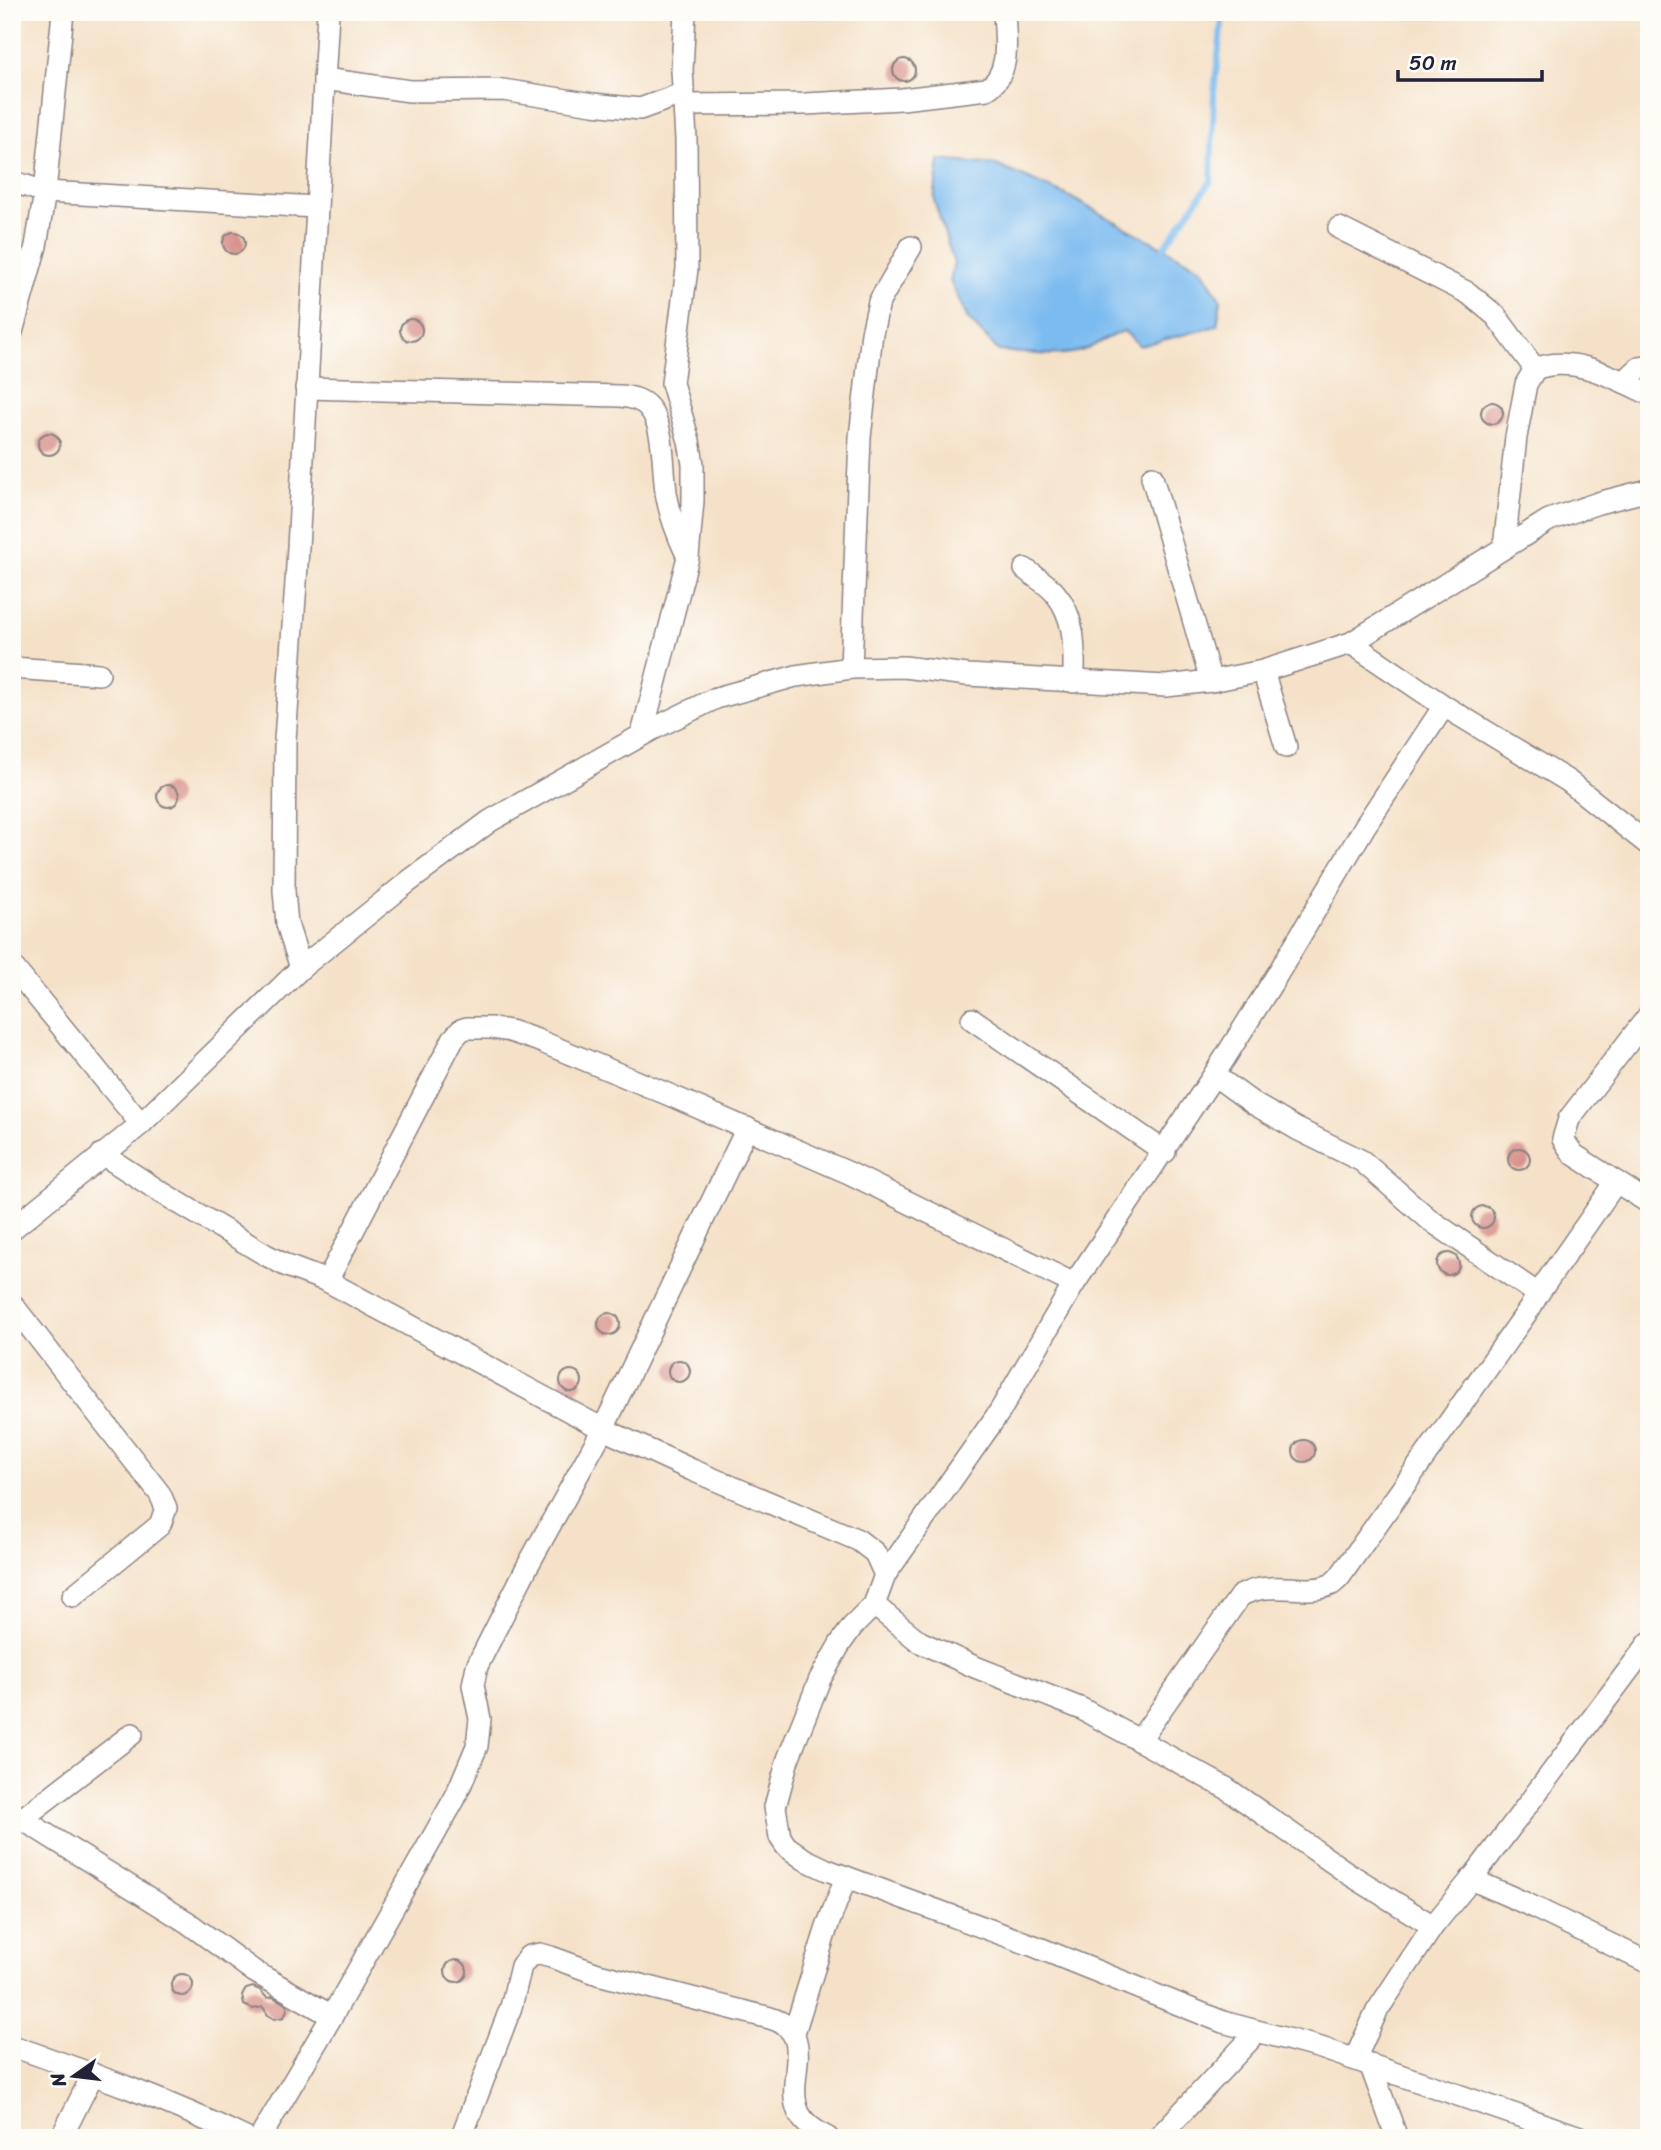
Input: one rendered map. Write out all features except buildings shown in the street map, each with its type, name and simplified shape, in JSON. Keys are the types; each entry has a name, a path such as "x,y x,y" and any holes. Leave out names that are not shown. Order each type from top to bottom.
{"street":[{"path":"12,332 36,246 45,191 63,12"},
{"path":"301,968 287,924 284,891 285,740 328,12"},
{"path":"642,734 688,557 694,476 689,441 672,383 687,269 687,139 682,70 685,12"},
{"path":"324,79 410,91 503,90 640,109 684,99 819,103 902,99 987,89 995,84 1003,69 1004,12"},
{"path":"12,184 45,191 316,207"},
{"path":"1339,228 1468,293 1496,316 1535,369"},
{"path":"851,668 860,437 872,333 879,302 911,247"},
{"path":"1504,548 1516,437 1526,384 1535,369 1557,363 1572,364 1624,382 1649,394"},
{"path":"1624,382 1639,368 1649,367"},
{"path":"306,388 620,396 643,402 651,409 657,423 671,516 688,557"},
{"path":"1152,477 1212,681"},
{"path":"12,1229 141,1124 301,968 490,821 642,734 716,698 796,676 851,668 904,667 967,675 1166,686 1263,671 1351,643 1549,520 1598,503 1649,490"},
{"path":"1026,569 1055,592 1070,615 1074,644 1074,682"},
{"path":"1351,643 1444,706 1568,781 1649,845"},
{"path":"12,667 99,674"},
{"path":"1263,671 1286,747"},
{"path":"1444,706 1365,826 1277,975 1165,1152 1074,1284 1000,1411 884,1575 874,1605 852,1627 840,1644 820,1679 788,1759 775,1807 780,1837 786,1846 804,1859 827,1870 1034,1946 1223,2022 1362,2062 1583,2138"},
{"path":"12,966 141,1124"},
{"path":"1649,1015 1569,1119 1563,1139 1573,1154 1649,1203"},
{"path":"972,1019 1165,1152"},
{"path":"327,1281 453,1039 461,1030 467,1028 491,1028 528,1037 747,1128 849,1173 1074,1284"},
{"path":"1214,1075 1254,1104 1297,1129 1362,1161 1430,1220 1538,1294"},
{"path":"260,2138 456,1798 477,1746 480,1719 473,1685 477,1666 527,1567 603,1429 747,1128"},
{"path":"102,1154 266,1255 327,1281 603,1429 858,1540 875,1553 884,1575"},
{"path":"1139,1741 1240,1596 1270,1586 1314,1588 1334,1583 1531,1308 1616,1182"},
{"path":"12,1304 160,1494 166,1508 160,1525 74,1596"},
{"path":"874,1605 920,1643 975,1668 1082,1709 1226,1788 1349,1874 1433,1926"},
{"path":"1397,2138 1362,2062 1377,2011 1433,1926 1649,1643"},
{"path":"132,1734 17,1823 187,1922 255,1972 332,2017"},
{"path":"828,2138 806,2123 798,2112 794,2098 797,2058 794,2033 827,1927 846,1877"},
{"path":"1471,1879 1527,1903 1649,1963"},
{"path":"461,2138 511,2007 521,1966 529,1956 540,1954 598,1975 770,2018 785,2023 794,2033"},
{"path":"1158,2138 1257,2032"},
{"path":"12,2046 93,2074 216,2123 245,2138"},
{"path":"61,2138 93,2074"},
{"path":"794,2138 798,2112"}],"water":[{"path":"939,160 996,165 1066,195 1201,268 1221,300 1217,326 1140,346 1124,331 1089,348 1068,353 999,351 968,319 950,281 954,263 934,200"}],"waterway":[{"path":"1164,247 1211,181 1214,92 1223,12"}]}
